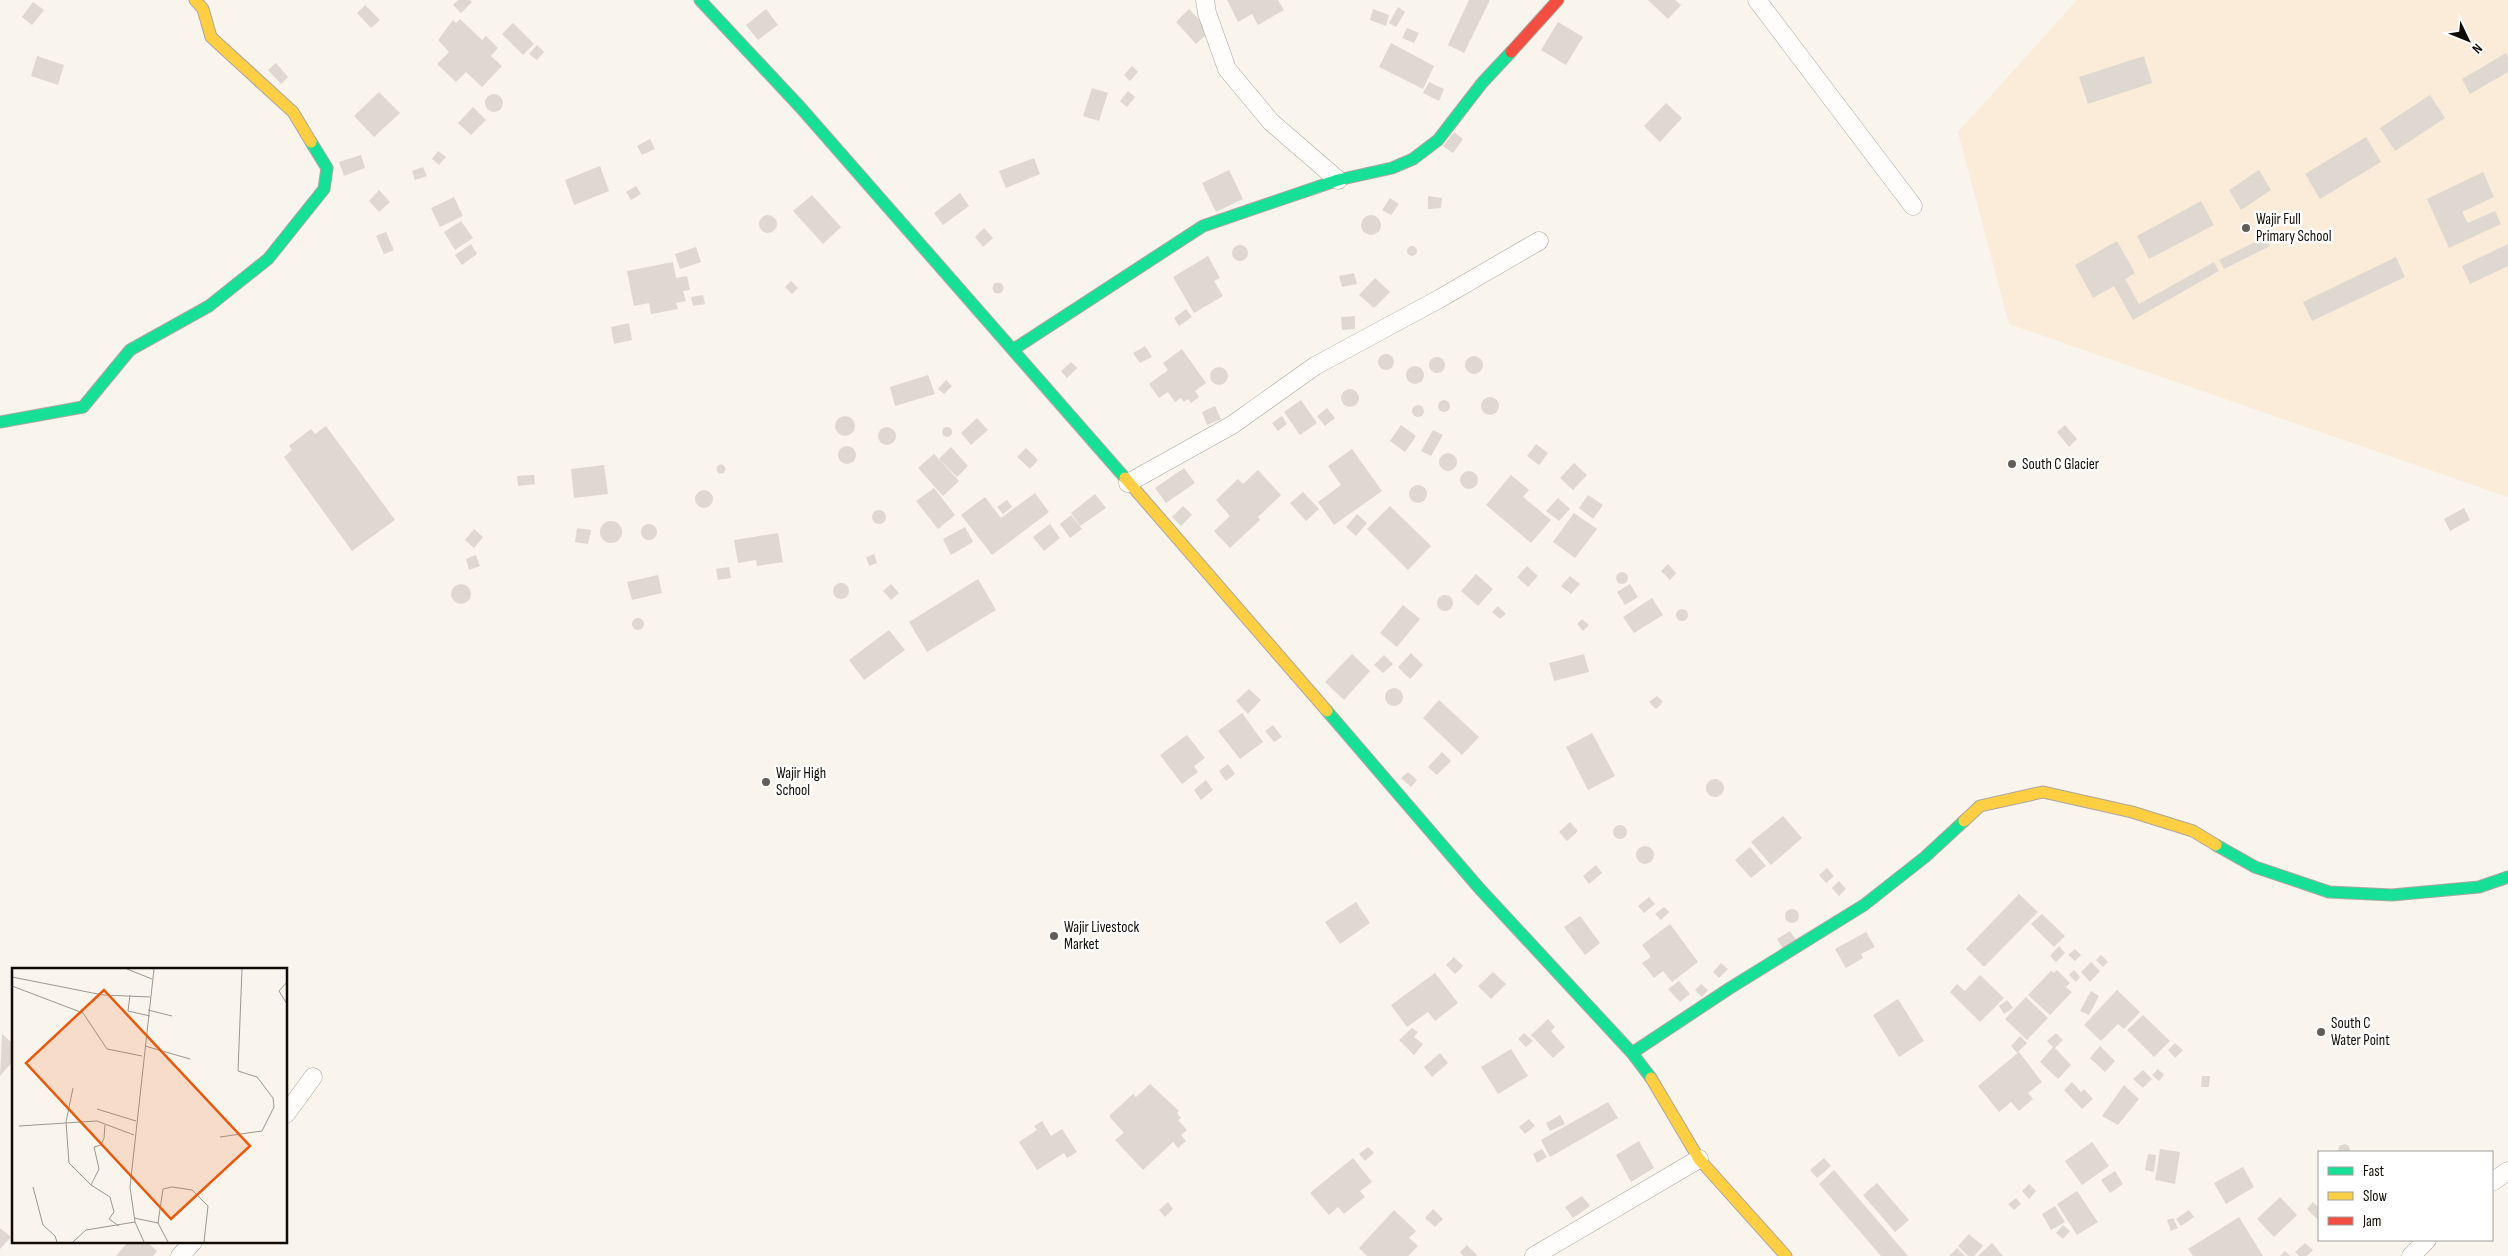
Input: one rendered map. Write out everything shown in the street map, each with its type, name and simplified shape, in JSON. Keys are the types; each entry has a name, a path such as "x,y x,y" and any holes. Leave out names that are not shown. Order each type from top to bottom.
{"street":[{"path":"0,422 83,407 130,350 209,306 268,259 324,189 327,168 293,112 212,37 203,8 195,0"},
{"path":"700,0 802,108 1014,349 1479,888 1632,1053 1660,1090 1700,1159 1786,1256"},
{"path":"1205,0 1207,13 1227,69 1271,122 1338,180"},
{"path":"1014,349 1103,289 1203,226 1338,180 1392,168 1413,160 1438,140 1482,83 1558,0"},
{"path":"1757,0 1913,206"},
{"path":"1128,483 1232,425 1315,366 1439,299 1539,241"},
{"path":"1632,1053 1730,988 1864,905 1925,857 1980,806 2043,792 2132,812 2193,831 2255,867 2329,892 2392,895 2479,887 2508,877"},
{"path":"288,1111 313,1077"},
{"path":"1534,1256 1700,1159"},
{"path":"2493,1181 2508,1171"},
{"path":"2411,1256 2426,1241"},
{"path":"180,1256 191,1244"}],"shaded area":[{"name":"Wajir Full Primary School","path":"2077,0 2508,0 2508,497 2009,324 1958,132"}],"building":[{"path":"458,0 470,0 472,2 461,13 453,5"},
{"path":"1227,0 1278,0 1284,10 1258,25 1252,14 1238,22"},
{"path":"1469,0 1490,0 1464,53 1448,45"},
{"path":"1648,0 1675,0 1681,5 1668,19"},
{"path":"33,2 44,10 32,25 22,17"},
{"path":"365,5 380,20 371,28 357,13"},
{"path":"1398,7 1405,12 1396,27 1389,23"},
{"path":"766,9 778,25 758,40 746,25"},
{"path":"1189,9 1210,31 1196,44 1176,22"},
{"path":"1373,9 1389,15 1386,26 1370,20"},
{"path":"460,19 482,40 486,36 498,48 491,56 502,66 482,87 466,72 456,82 437,64 449,52 438,40 453,20 456,23"},
{"path":"1558,22 1583,37 1566,65 1541,50"},
{"path":"513,23 534,44 523,55 502,34"},
{"path":"1407,28 1419,33 1414,43 1402,38"},
{"path":"1391,43 1434,66 1423,89 1379,67"},
{"path":"537,45 544,52 537,60 529,54"},
{"path":"2506,53 2508,57 2508,72 2470,94 2462,79"},
{"path":"37,56 64,65 58,85 31,76"},
{"path":"2144,56 2152,83 2088,104 2079,77"},
{"path":"276,63 288,77 281,84 268,70"},
{"path":"1132,66 1138,72 1130,81 1124,75"},
{"path":"1429,82 1444,89 1439,101 1423,93"},
{"path":"1092,88 1108,93 1099,121 1083,116"},
{"path":"1128,91 1135,97 1127,107 1120,101"},
{"path":"379,92 400,113 374,137 354,116"},
{"path":"490,94 498,94 503,99 501,110 490,112 485,107 485,99"},
{"path":"2430,95 2445,118 2395,151 2380,128"},
{"path":"1666,103 1682,118 1660,142 1644,126"},
{"path":"473,107 486,120 471,135 458,123"},
{"path":"1454,132 1463,139 1453,153 1443,146"},
{"path":"2366,137 2381,162 2320,199 2305,174"},
{"path":"650,139 655,149 642,155 637,146"},
{"path":"438,151 446,157 439,165 432,159"},
{"path":"361,155 365,168 344,176 339,162"},
{"path":"1034,158 1040,174 1006,188 999,171"},
{"path":"600,166 609,191 574,205 565,180"},
{"path":"423,167 427,176 415,180 412,171"},
{"path":"1229,170 1243,199 1216,212 1202,183"},
{"path":"2259,170 2271,190 2241,210 2229,190"},
{"path":"2483,172 2494,197 2462,212 2468,223 2495,211 2501,224 2449,248 2427,199"},
{"path":"636,186 641,194 631,200 626,192"},
{"path":"379,190 390,202 379,212 369,201"},
{"path":"960,193 969,206 943,225 934,213"},
{"path":"812,195 841,227 823,244 793,211"},
{"path":"1428,196 1442,198 1441,208 1428,209"},
{"path":"454,197 463,216 440,227 431,208"},
{"path":"1390,198 1399,204 1391,215 1382,210"},
{"path":"2201,201 2214,225 2149,259 2137,236"},
{"path":"764,215 772,215 777,220 775,231 764,233 759,228 759,220"},
{"path":"1371,215 1378,218 1381,225 1378,232 1371,235 1364,232 1361,225 1364,218"},
{"path":"461,221 473,238 455,250 444,232"},
{"path":"984,228 993,238 983,247 975,237"},
{"path":"386,232 394,250 384,254 376,236"},
{"path":"2265,237 2270,246 2224,269 2219,260"},
{"path":"2117,241 2135,273 2125,279 2139,304 2214,262 2219,271 2133,320 2114,286 2093,298 2075,265"},
{"path":"471,244 477,254 462,265 455,255"},
{"path":"2508,244 2508,266 2470,284 2462,266"},
{"path":"1240,245 1246,247 1248,253 1246,259 1240,261 1234,259 1232,253 1234,247"},
{"path":"1410,246 1414,246 1417,251 1416,255 1410,256 1407,253 1407,249"},
{"path":"696,247 701,262 680,269 675,254"},
{"path":"1208,256 1220,278 1214,281 1223,296 1194,313 1173,277"},
{"path":"2396,257 2405,277 2312,321 2303,302"},
{"path":"673,262 676,278 687,276 690,290 683,291 686,301 676,303 678,309 651,314 649,303 634,306 627,271"},
{"path":"1354,273 1357,284 1342,287 1339,276"},
{"path":"1375,278 1390,292 1374,308 1359,295"},
{"path":"791,281 798,288 792,294 785,287"},
{"path":"998,282 1004,288 998,294 992,288"},
{"path":"703,295 705,304 693,306 691,297"},
{"path":"1186,309 1192,317 1179,326 1174,318"},
{"path":"1355,316 1355,329 1342,330 1341,317"},
{"path":"629,323 632,340 614,344 611,327"},
{"path":"1145,346 1152,357 1140,363 1133,353"},
{"path":"1182,349 1206,383 1195,391 1199,397 1191,403 1188,399 1184,402 1181,398 1175,402 1168,392 1159,398 1149,384 1168,370 1163,363"},
{"path":"1383,354 1389,354 1394,359 1392,368 1383,370 1378,365 1378,359"},
{"path":"1474,356 1480,359 1483,365 1480,371 1474,374 1468,371 1465,365 1468,359"},
{"path":"1437,357 1443,359 1445,365 1443,371 1437,373 1431,371 1429,365 1431,359"},
{"path":"1071,362 1077,368 1067,378 1061,371"},
{"path":"1411,366 1419,366 1424,371 1422,382 1411,384 1406,379 1406,371"},
{"path":"1215,367 1223,367 1228,372 1226,383 1215,385 1210,380 1210,372"},
{"path":"928,375 935,394 895,406 890,387"},
{"path":"946,380 952,386 944,394 938,389"},
{"path":"1346,389 1354,389 1359,394 1357,405 1346,407 1341,402 1341,394"},
{"path":"1490,397 1496,400 1499,406 1496,412 1490,415 1484,412 1481,406 1484,400"},
{"path":"1301,400 1317,423 1300,435 1284,412"},
{"path":"1442,400 1446,400 1450,406 1446,412 1442,412 1438,408 1438,404"},
{"path":"1420,405 1423,406 1423,416 1416,417 1413,416 1412,409 1413,406"},
{"path":"1215,406 1221,419 1207,425 1202,412"},
{"path":"1327,408 1335,418 1325,426 1317,416"},
{"path":"841,416 849,416 855,422 855,430 849,436 841,436 835,430 835,422"},
{"path":"1282,416 1287,424 1278,431 1272,423"},
{"path":"977,418 988,430 971,445 961,433"},
{"path":"1401,425 1416,436 1405,452 1390,441"},
{"path":"2065,425 2077,439 2069,447 2057,432"},
{"path":"326,426 395,520 352,551 284,457 292,450 289,446 311,429 315,434"},
{"path":"887,427 893,430 896,436 893,442 887,445 881,442 878,436 881,430"},
{"path":"945,427 949,427 952,432 951,436 945,437 942,434 942,430"},
{"path":"1433,430 1443,435 1431,456 1421,451"},
{"path":"1536,444 1548,453 1539,465 1527,456"},
{"path":"843,446 851,446 856,451 854,462 843,464 838,459 838,451"},
{"path":"951,447 968,466 957,477 939,459"},
{"path":"1026,448 1038,460 1030,469 1017,457"},
{"path":"1352,449 1382,491 1334,525 1318,502 1341,485 1328,466"},
{"path":"1448,453 1454,456 1457,462 1454,468 1448,471 1442,468 1439,462 1442,456"},
{"path":"934,454 959,481 943,496 918,468"},
{"path":"1574,463 1587,475 1573,490 1560,478"},
{"path":"721,464 726,469 721,474 716,469"},
{"path":"604,465 608,494 574,498 571,469"},
{"path":"1184,468 1195,483 1166,503 1155,488"},
{"path":"1258,470 1281,495 1258,517 1260,520 1230,548 1214,531 1230,516 1216,500 1238,479 1243,484"},
{"path":"1469,471 1477,476 1478,480 1473,488 1469,489 1461,484 1460,480 1465,472"},
{"path":"534,475 535,484 518,486 517,476"},
{"path":"1511,475 1529,490 1523,497 1551,520 1531,543 1486,505"},
{"path":"1414,485 1422,485 1427,490 1425,501 1414,503 1409,498 1409,490"},
{"path":"934,488 955,515 938,529 916,501"},
{"path":"704,490 710,493 713,499 710,505 704,508 698,505 695,499 698,493"},
{"path":"1303,492 1319,509 1306,521 1290,503"},
{"path":"1035,493 1049,512 992,555 961,515 985,497 1001,518"},
{"path":"1095,494 1106,508 1080,526 1071,513"},
{"path":"1588,495 1603,505 1593,519 1579,508"},
{"path":"1558,498 1570,509 1559,521 1546,511"},
{"path":"1007,500 1012,507 1003,514 997,507"},
{"path":"1183,506 1192,515 1181,526 1172,517"},
{"path":"1390,506 1431,546 1408,570 1367,529"},
{"path":"2464,508 2470,520 2450,531 2444,519"},
{"path":"879,510 884,512 886,517 884,522 879,524 874,522 872,517 874,512"},
{"path":"1574,513 1597,529 1575,558 1553,542"},
{"path":"1357,514 1367,523 1356,536 1346,527"},
{"path":"1071,515 1082,529 1070,538 1060,524"},
{"path":"611,521 619,524 622,532 619,540 611,543 603,540 600,532 603,524"},
{"path":"646,524 652,524 657,529 655,538 646,540 641,535 641,529"},
{"path":"1050,524 1060,538 1044,551 1033,537"},
{"path":"965,527 973,542 951,555 943,539"},
{"path":"577,528 591,530 588,544 575,542"},
{"path":"474,529 483,537 474,548 465,540"},
{"path":"778,533 783,562 757,566 756,560 738,563 734,540"},
{"path":"874,554 877,563 869,566 866,557"},
{"path":"476,555 480,566 469,570 466,559"},
{"path":"1668,564 1676,573 1670,580 1661,571"},
{"path":"1527,566 1538,576 1528,587 1517,577"},
{"path":"729,567 731,578 718,580 716,569"},
{"path":"1622,572 1628,578 1622,584 1616,578"},
{"path":"1476,574 1493,589 1478,606 1461,591"},
{"path":"658,575 662,593 632,600 627,582"},
{"path":"1570,576 1580,584 1571,594 1561,586"},
{"path":"978,579 996,610 927,652 909,622"},
{"path":"841,583 849,591 841,599 833,591"},
{"path":"461,584 468,587 471,594 468,601 461,604 454,601 451,594 454,587"},
{"path":"891,584 899,593 891,600 883,591"},
{"path":"1630,584 1638,597 1625,605 1617,592"},
{"path":"1442,595 1448,595 1453,600 1451,609 1442,611 1437,606 1437,600"},
{"path":"1652,598 1663,615 1634,633 1623,617"},
{"path":"1403,605 1420,619 1397,647 1380,633"},
{"path":"1498,606 1506,614 1500,619 1492,612"},
{"path":"1680,609 1684,609 1688,615 1684,621 1680,621 1676,617 1676,613"},
{"path":"640,618 643,619 643,629 636,630 633,629 632,622 633,619"},
{"path":"1582,619 1589,625 1583,631 1577,624"},
{"path":"889,630 905,650 864,680 849,660"},
{"path":"1411,653 1423,665 1410,679 1398,667"},
{"path":"1352,654 1370,671 1344,700 1325,682"},
{"path":"1584,654 1589,672 1554,681 1549,663"},
{"path":"1384,655 1393,664 1383,673 1374,665"},
{"path":"1390,688 1398,688 1403,693 1401,704 1390,706 1385,701 1385,693"},
{"path":"1249,689 1261,700 1248,714 1236,701"},
{"path":"1657,696 1663,702 1656,709 1649,702"},
{"path":"1439,700 1479,737 1462,755 1423,718"},
{"path":"1242,713 1263,742 1240,759 1218,731"},
{"path":"1273,725 1282,737 1274,742 1265,731"},
{"path":"1592,733 1615,776 1588,790 1566,747"},
{"path":"1187,735 1205,758 1194,766 1198,772 1182,784 1160,755"},
{"path":"1442,752 1451,761 1437,775 1428,767"},
{"path":"1228,764 1235,774 1226,781 1219,771"},
{"path":"1408,772 1417,780 1411,787 1401,778"},
{"path":"1715,779 1721,782 1724,788 1721,794 1715,797 1709,794 1706,788 1709,782"},
{"path":"1206,780 1213,790 1201,800 1194,790"},
{"path":"1783,816 1802,838 1771,865 1751,842"},
{"path":"1570,822 1578,831 1567,841 1559,832"},
{"path":"1617,825 1623,825 1627,832 1623,839 1617,839 1613,835 1613,829"},
{"path":"1641,846 1649,846 1654,851 1652,862 1641,864 1636,859 1636,851"},
{"path":"1750,847 1766,866 1751,878 1735,860"},
{"path":"1596,865 1602,873 1589,884 1583,876"},
{"path":"1827,868 1834,876 1826,883 1819,875"},
{"path":"1839,881 1846,889 1839,896 1832,888"},
{"path":"2019,894 2038,912 1984,967 1966,949"},
{"path":"1649,897 1655,904 1644,913 1638,906"},
{"path":"1356,902 1370,923 1340,944 1325,922"},
{"path":"1664,907 1669,912 1661,920 1655,914"},
{"path":"1792,909 1797,911 1799,916 1797,921 1792,923 1787,921 1785,916 1787,911"},
{"path":"2042,914 2065,936 2054,947 2031,924"},
{"path":"1580,916 1600,943 1585,955 1564,927"},
{"path":"1670,924 1698,962 1672,982 1663,971 1654,978 1642,963 1651,957 1642,945"},
{"path":"1790,931 1796,940 1783,949 1777,939"},
{"path":"1866,932 1875,947 1861,954 1863,958 1846,968 1835,949"},
{"path":"2059,946 2065,953 2056,962 2050,956"},
{"path":"2075,949 2081,955 2075,961 2068,955"},
{"path":"2101,955 2108,962 2103,967 2096,960"},
{"path":"1454,957 1463,966 1455,974 1446,965"},
{"path":"2091,962 2100,971 2090,982 2081,972"},
{"path":"1721,963 1728,969 1719,978 1713,972"},
{"path":"2057,970 2070,983 2066,987 2072,992 2050,1015 2028,995 2051,971 2054,973"},
{"path":"2074,970 2080,977 2076,982 2069,975"},
{"path":"1493,972 1506,984 1491,999 1478,986"},
{"path":"1435,973 1458,1003 1435,1021 1428,1012 1407,1027 1391,1005"},
{"path":"1980,975 2004,998 1980,1022 1950,992 1957,984 1965,991"},
{"path":"1679,981 1690,994 1680,1002 1668,989"},
{"path":"1701,984 1708,990 1702,997 1695,990"},
{"path":"2117,990 2140,1012 2124,1029 2118,1024 2101,1041 2084,1025"},
{"path":"2091,991 2099,996 2089,1015 2080,1011"},
{"path":"2026,997 2048,1018 2027,1040 2005,1019"},
{"path":"1898,999 1924,1041 1899,1057 1873,1015"},
{"path":"2007,1000 2013,1008 2004,1014 1999,1006"},
{"path":"2143,1015 2170,1041 2154,1057 2127,1030"},
{"path":"1548,1019 1555,1027 1551,1031 1565,1047 1553,1058 1531,1035"},
{"path":"1412,1028 1418,1032 1414,1037 1423,1044 1414,1055 1399,1040"},
{"path":"1524,1033 1533,1041 1526,1047 1518,1039"},
{"path":"2056,1033 2063,1040 2055,1048 2071,1065 2058,1079 2040,1062 2053,1047 2047,1041"},
{"path":"2,1034 12,1043 12,1062 0,1076"},
{"path":"2020,1036 2027,1043 2017,1053 2011,1046"},
{"path":"2175,1043 2183,1050 2175,1058 2168,1050"},
{"path":"2100,1046 2115,1061 2105,1072 2090,1058"},
{"path":"1511,1049 1528,1076 1498,1094 1481,1067"},
{"path":"2019,1052 2042,1082 2028,1093 2033,1099 2019,1111 2011,1102 1999,1112 1978,1086"},
{"path":"1440,1053 1448,1063 1432,1077 1424,1067"},
{"path":"2158,1069 2164,1075 2159,1081 2152,1075"},
{"path":"2143,1070 2152,1079 2143,1088 2133,1079"},
{"path":"2202,1076 2210,1076 2209,1087 2201,1087"},
{"path":"2072,1082 2081,1092 2084,1089 2093,1099 2082,1109 2064,1090"},
{"path":"1150,1084 1179,1111 1177,1113 1181,1118 1178,1120 1187,1130 1181,1135 1186,1141 1178,1148 1173,1142 1143,1170 1115,1140 1124,1133 1109,1116 1133,1094 1136,1097"},
{"path":"2124,1085 2139,1099 2118,1125 2102,1116"},
{"path":"1608,1102 1618,1118 1550,1157 1541,1140"},
{"path":"1560,1115 1565,1124 1550,1131 1546,1123"},
{"path":"1529,1119 1535,1126 1525,1134 1519,1127"},
{"path":"1042,1121 1051,1136 1062,1129 1077,1152 1067,1158 1064,1153 1037,1170 1019,1142 1037,1130 1034,1126"},
{"path":"1639,1141 1654,1168 1631,1182 1616,1155"},
{"path":"2092,1142 2109,1166 2082,1185 2065,1161"},
{"path":"2345,1144 2349,1146 2350,1151 2338,1151 2339,1146"},
{"path":"1368,1147 1374,1153 1365,1161 1359,1154"},
{"path":"1542,1149 1547,1157 1537,1163 1533,1154"},
{"path":"2160,1149 2180,1152 2175,1184 2155,1180"},
{"path":"2148,1154 2156,1155 2154,1172 2145,1170"},
{"path":"1353,1158 1372,1182 1360,1191 1365,1197 1344,1214 1338,1207 1329,1215 1310,1193"},
{"path":"1824,1158 1831,1166 1817,1178 1810,1170"},
{"path":"2243,1167 2254,1187 2226,1204 2214,1183"},
{"path":"1834,1170 1908,1256 1881,1256 1819,1184"},
{"path":"2115,1171 2123,1184 2110,1193 2101,1180"},
{"path":"1877,1183 1909,1220 1895,1232 1863,1195"},
{"path":"2029,1184 2036,1191 2029,1199 2022,1191"},
{"path":"2077,1191 2098,1222 2077,1235 2057,1204"},
{"path":"1582,1196 1590,1206 1573,1218 1565,1207"},
{"path":"2280,1197 2297,1215 2274,1237 2257,1219"},
{"path":"2016,1198 2021,1204 2014,1210 2008,1204"},
{"path":"1168,1202 1173,1209 1165,1217 1159,1210"},
{"path":"2313,1202 2318,1207 2318,1220 2307,1209"},
{"path":"2055,1206 2065,1222 2051,1230 2042,1214"},
{"path":"1433,1209 1443,1219 1435,1227 1425,1218"},
{"path":"1394,1210 1416,1231 1409,1238 1418,1246 1408,1256 1367,1256 1359,1248"},
{"path":"2189,1210 2194,1217 2181,1226 2176,1219"},
{"path":"2239,1217 2263,1256 2193,1256 2188,1249"},
{"path":"2173,1218 2178,1228 2171,1231 2167,1220"},
{"path":"2063,1225 2070,1231 2063,1239 2056,1233"},
{"path":"0,1228 11,1237 0,1249"},
{"path":"1969,1234 1983,1246 1974,1256 1968,1256 1958,1246"},
{"path":"1992,1243 2003,1256 1978,1256"},
{"path":"2305,1243 2313,1250 2307,1256 2299,1256 2295,1252"},
{"path":"126,1244 149,1244 157,1251 153,1256 116,1256"},
{"path":"1467,1245 1476,1256 1463,1256 1460,1252"},
{"path":"1957,1248 1965,1256 1949,1256"},
{"path":"2285,1251 2290,1256 2280,1256"}],"traffic: fast":[{"path":"700,0 801,108 1125,478"},
{"path":"1014,349 1203,226 1338,180 1392,168 1413,159 1438,140 1482,83 1511,52"},
{"path":"0,422 83,407 130,350 209,306 268,259 324,189 327,168 311,142"},
{"path":"1327,711 1479,888 1632,1053 1651,1078"},
{"path":"1632,1053 1730,988 1864,905 1925,857 1964,821"},
{"path":"2216,845 2255,867 2329,892 2392,895 2479,887 2508,877"}],"traffic: slow":[{"path":"195,0 203,9 211,37 293,112 311,142"},
{"path":"1125,478 1327,711"},
{"path":"1964,821 1980,806 2043,792 2132,812 2193,831 2216,845"},
{"path":"1651,1078 1699,1159 1786,1256"}],"traffic: jam":[{"path":"1511,52 1558,0"}],"place":[{"name":"Wajir Full Primary School","path":"2246,228"},
{"name":"South C Glacier","path":"2012,464"},
{"name":"Wajir High School","path":"766,782"},
{"name":"Wajir Livestock Market","path":"1054,936"},
{"name":"South C Water Point","path":"2321,1032"}]}
